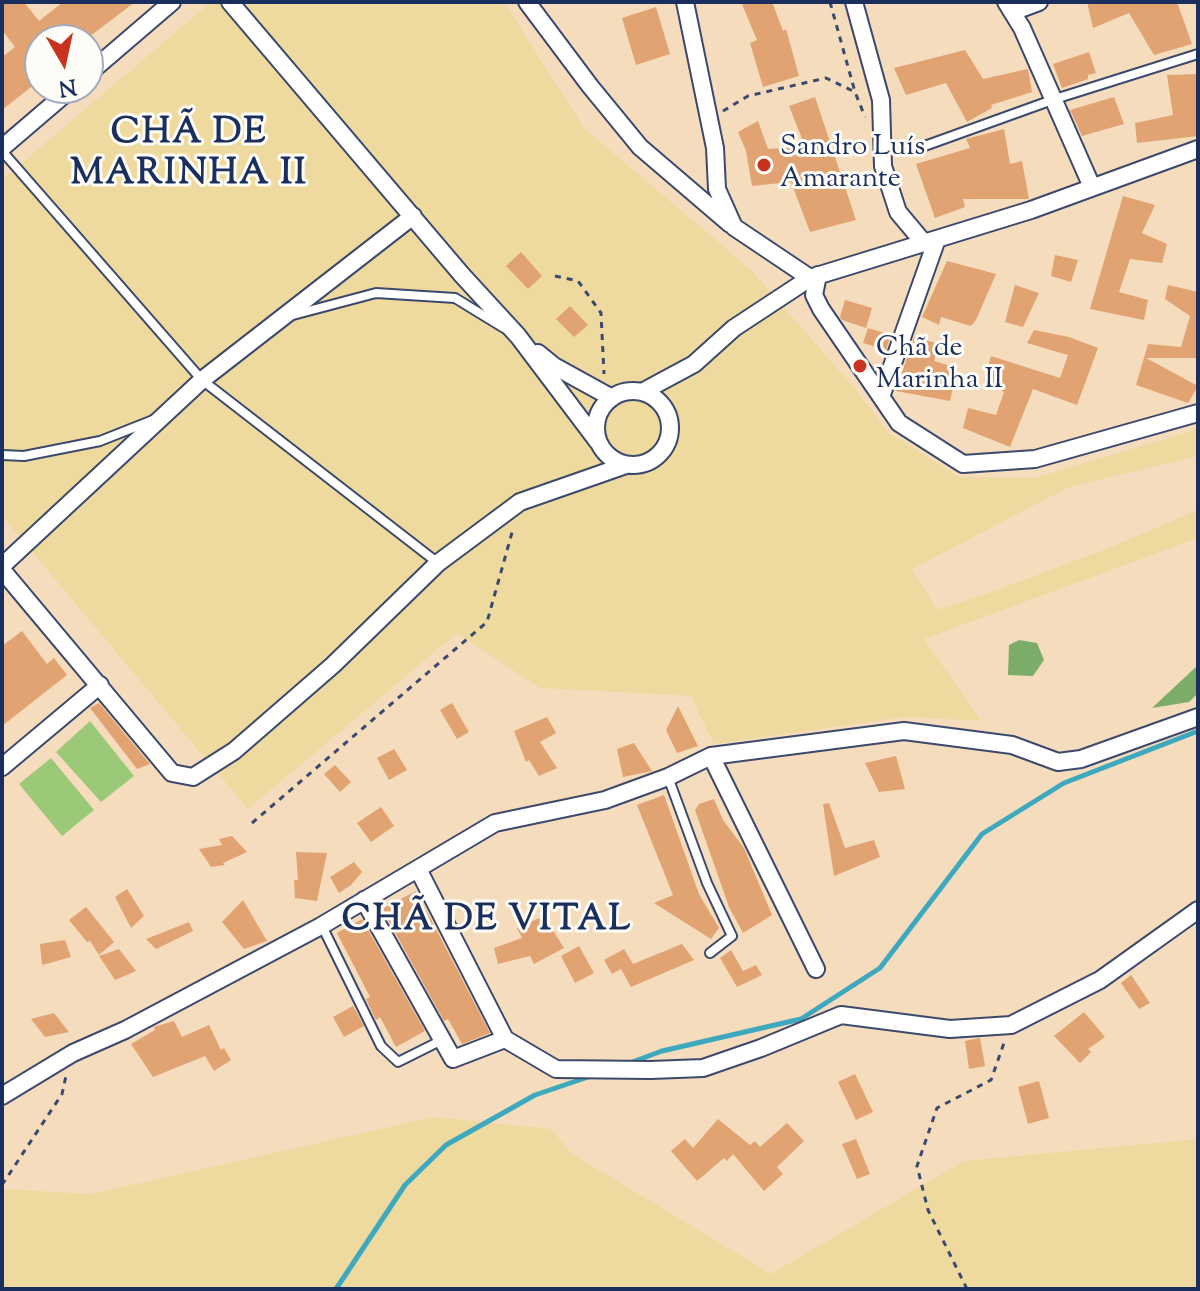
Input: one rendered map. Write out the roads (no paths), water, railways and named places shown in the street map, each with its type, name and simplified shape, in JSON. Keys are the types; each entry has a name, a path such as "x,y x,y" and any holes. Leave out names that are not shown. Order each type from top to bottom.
{"street":[{"path":"104,60 172,2"},
{"path":"230,2 518,336 604,453 626,465"},
{"path":"527,2 640,147 734,227 814,277"},
{"path":"685,2 715,148 717,189 734,227"},
{"path":"854,2 881,100 883,166 898,212 930,241"},
{"path":"1039,2 1009,7 1055,99 1092,187"},
{"path":"2,149 54,104"},
{"path":"642,392 694,364 734,328 814,277 1092,187 1198,149"},
{"path":"413,216 202,380 2,568 172,773 193,777 234,751 333,665 438,563 520,502 626,465 640,465 664,449 669,436 669,422 665,409 655,398 631,391 608,396 554,366 518,336"},
{"path":"881,397 930,241"},
{"path":"814,277 814,295 821,309 899,423 963,464 1035,459 1198,413"},
{"path":"787,292 821,309"},
{"path":"598,442 597,418 608,396"},
{"path":"2,767 100,685"},
{"path":"2,1096 73,1053 125,1030 321,926 495,823 605,800 668,777 711,756 904,731 1012,745 1058,762 1081,759 1198,717"},
{"path":"711,756 816,969"},
{"path":"418,869 505,1039 556,1069 703,1068 841,1015 950,1029 1011,1025 1100,980 1198,910"},
{"path":"364,900 453,1059 505,1039"}],"lane":[{"path":"919,148 1055,99 1198,54"},
{"path":"2,149 202,380 438,563"},
{"path":"280,319 376,293 455,298 518,336"},
{"path":"2,455 24,456 100,441 165,415"},
{"path":"668,777 707,883 732,936 710,953"},
{"path":"321,926 381,1046 398,1062 443,1039"}],"waterway":[{"path":"627,1064 662,1051 801,1019 880,968 982,834 1064,783 1198,731"},
{"path":"336,1289 405,1185 446,1145 535,1095 591,1076"}],"place":[{"name":"Sandro Luís Amarante","path":"764,165"},
{"name":"Chã de Marinha II","path":"860,366"}],"district":[{"name":"CHÃ DE MARINHA II","path":"189,156"},
{"name":"CHÃ DE VITAL","path":"487,923"}]}
